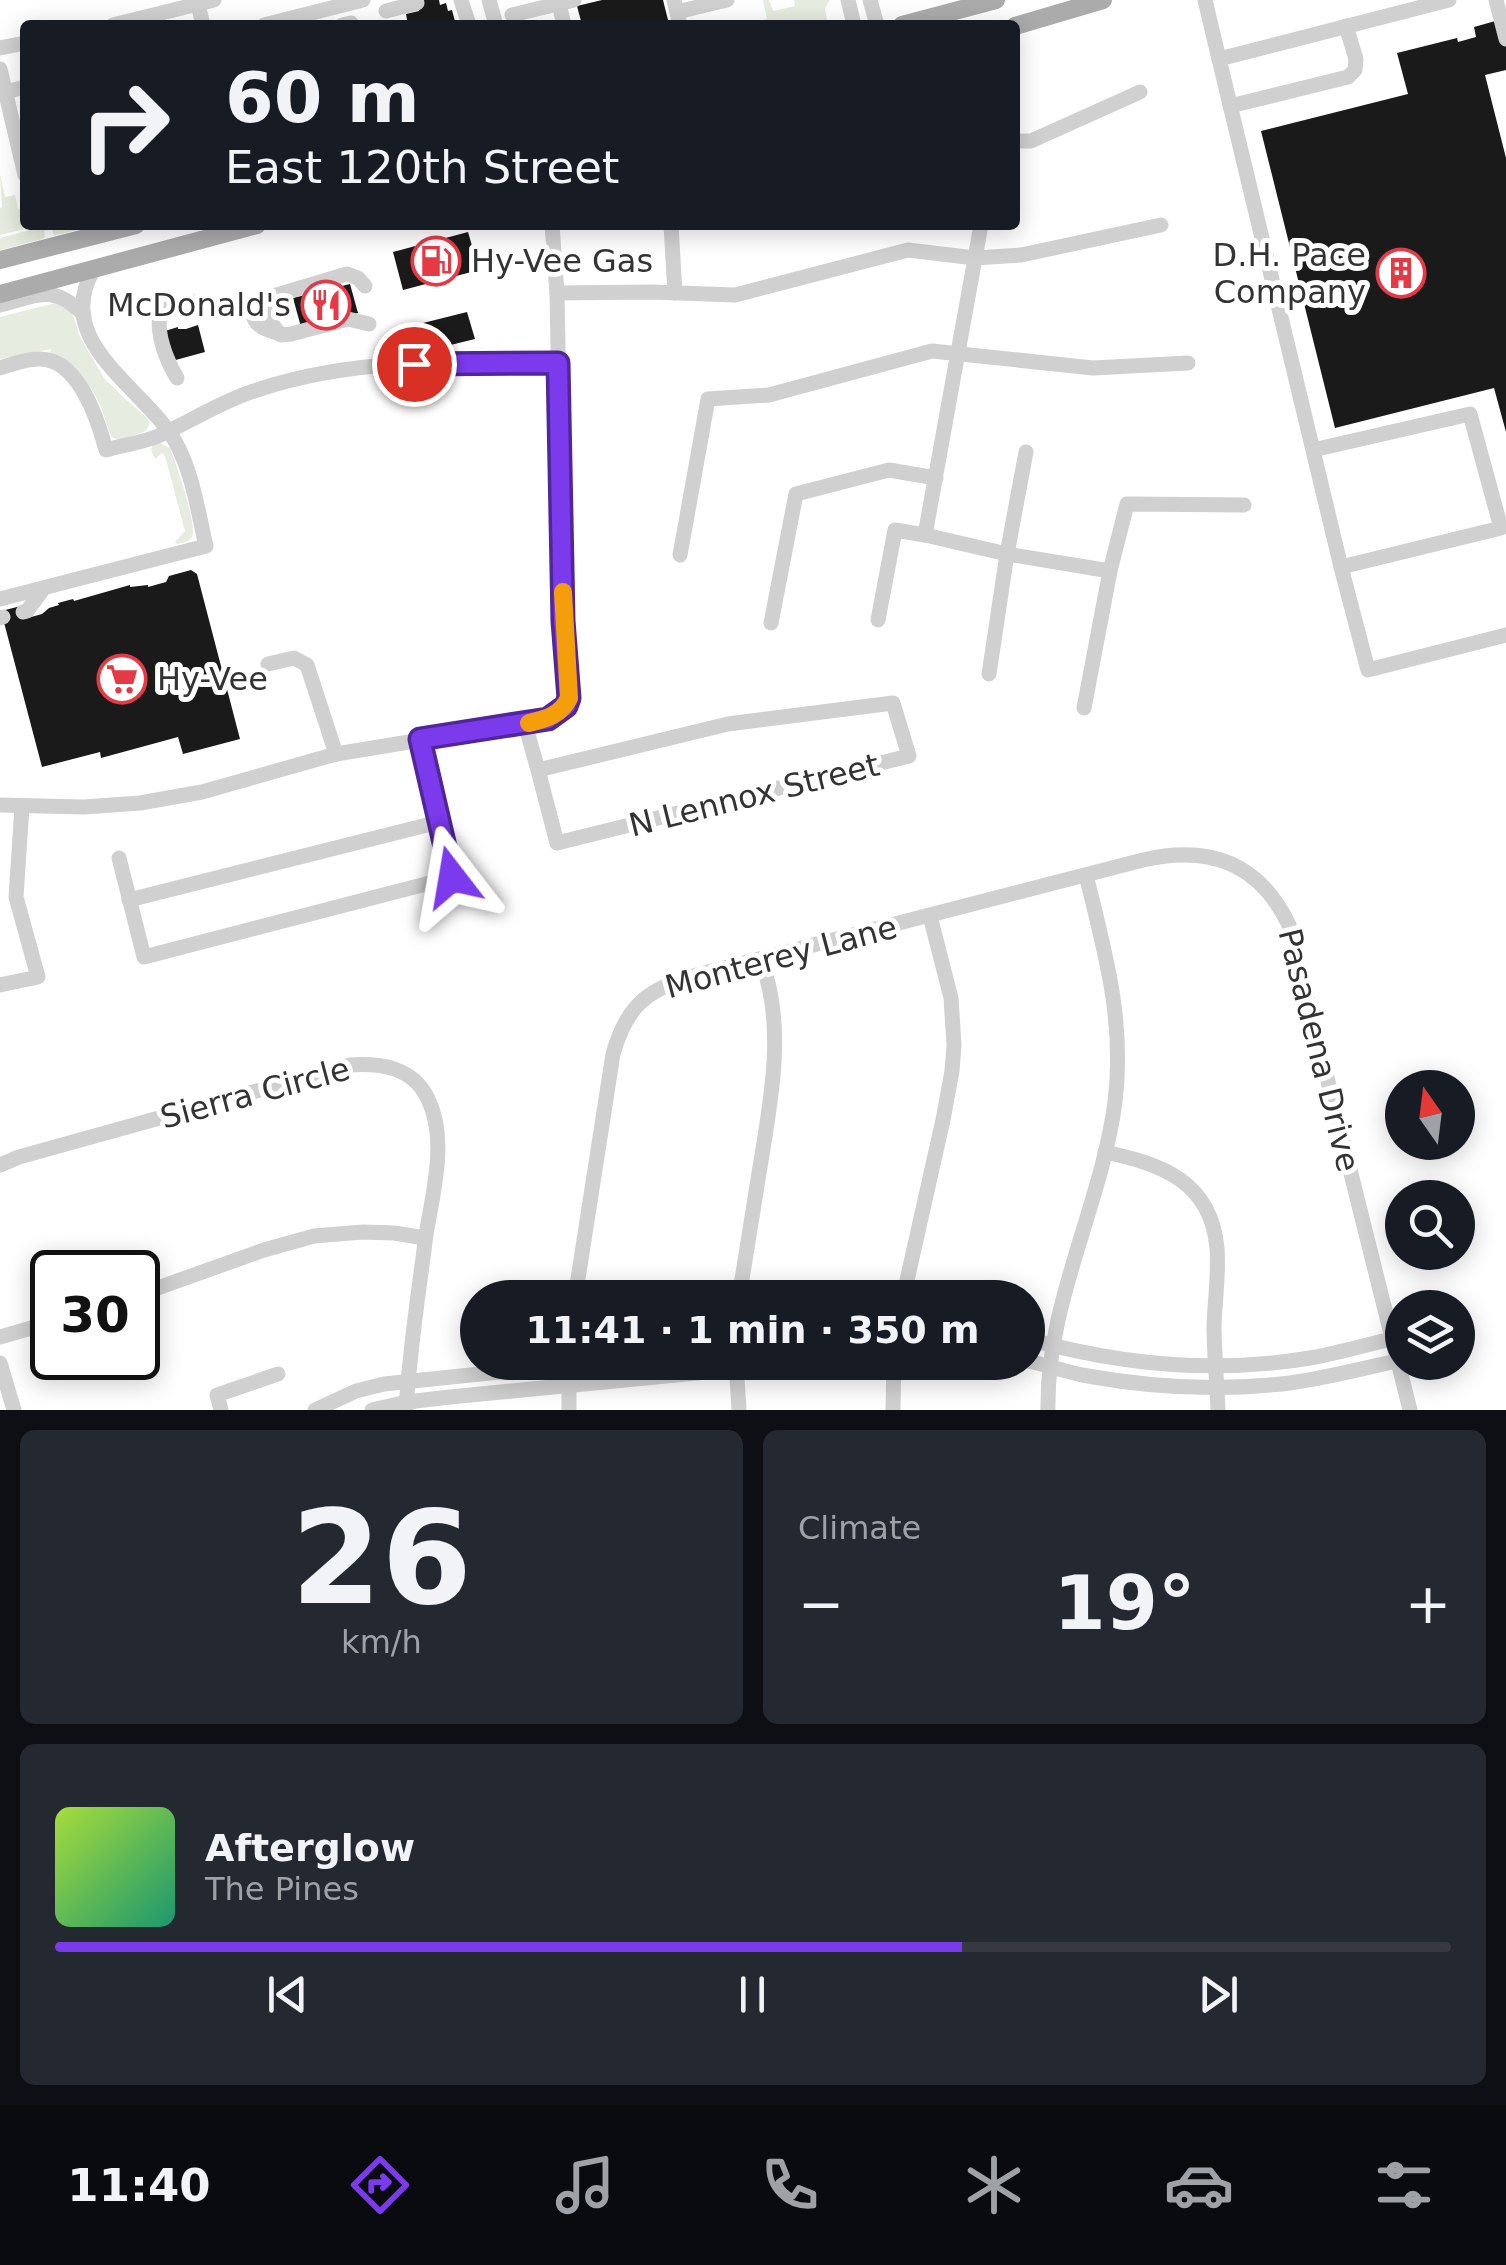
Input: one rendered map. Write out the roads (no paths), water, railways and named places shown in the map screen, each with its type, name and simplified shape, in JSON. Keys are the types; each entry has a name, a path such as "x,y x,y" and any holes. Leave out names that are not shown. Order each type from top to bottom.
{"main road":[{"path":"921,20 996,0"},
{"path":"1020,25 1103,0"},
{"path":"0,260 117,230"},
{"path":"0,294 238,230"}],"street":[{"path":"284,20 363,0"},
{"path":"1204,0 1368,670 1506,636"},
{"path":"1219,59 1449,0"},
{"path":"1496,0 1506,40"},
{"path":"677,12 719,1"},
{"path":"133,20 206,2"},
{"path":"511,13 566,2"},
{"path":"389,5 417,3"},
{"path":"1230,106 1348,78 1355,70 1356,60 1346,26"},
{"path":"0,69 20,155"},
{"path":"5,92 20,88"},
{"path":"1020,141 1031,142 1140,92"},
{"path":"557,294 735,295 908,250 975,258 1021,255 1160,225"},
{"path":"0,804 84,807 140,803 202,792 336,754 548,719 566,706 570,692 563,621 552,230"},
{"path":"670,230 675,293"},
{"path":"926,534 980,230"},
{"path":"0,599 206,546 184,462 168,430 108,366 92,339 82,294 94,268"},
{"path":"365,286 347,274 280,294 269,307 269,318 281,334 348,319 369,324"},
{"path":"0,306 46,294 68,299 84,315"},
{"path":"177,378 169,364 159,326 160,314 192,301 204,303"},
{"path":"680,555 708,399 769,395 932,351 1093,368 1188,363"},
{"path":"0,368 37,358 56,364 86,394 106,450 156,437 253,391 339,371 414,364 558,363"},
{"path":"1313,450 1470,414 1503,527 1341,567"},
{"path":"990,674 1026,452"},
{"path":"771,623 796,494 890,470 936,478"},
{"path":"1084,708 1127,504 1244,505"},
{"path":"878,620 896,530 1110,571"},
{"path":"22,612 44,588"},
{"path":"268,664 294,658 306,665 336,754"},
{"name":"N Lennox Street","path":"525,724 558,843 909,756 893,702 728,724 538,770"},
{"path":"118,858 144,957 452,877 420,739"},
{"path":"0,985 38,977 8,896 22,807"},
{"path":"129,900 439,822"},
{"name":"Pasadena Drive","path":"1086,875 1167,855 1201,855 1247,873 1282,910 1297,950 1385,1318"},
{"path":"1048,1410 1052,1346 1114,1104 1116,1015 1110,972 1086,875"},
{"name":"Monterey Lane","path":"579,1280 613,1054 625,1020 650,993 674,982 1086,875"},
{"name":"Monterey Lane","path":"906,1280 952,1071 954,1045 951,998 930,916"},
{"path":"742,1280 770,1110 774,1058 773,1003 760,960"},
{"name":"Sierra Circle","path":"0,1165 19,1156 350,1065 377,1063 394,1067 413,1080 427,1097 434,1118 436,1170 407,1406"},
{"path":"1104,1152 1169,1170 1188,1184 1208,1213 1218,1249 1214,1330 1218,1410"},
{"path":"160,1287 314,1236 363,1232 425,1238"},
{"path":"0,1337 30,1328"},
{"path":"1045,1344 1114,1358 1216,1366 1318,1357 1385,1340"},
{"path":"0,1362 14,1410"},
{"path":"1045,1365 1083,1376 1217,1388 1290,1383 1385,1363"},
{"path":"221,1410 216,1395 278,1374"},
{"path":"315,1410 356,1392 409,1380 460,1375"},
{"path":"568,1380 569,1410"},
{"path":"372,1410 618,1380"},
{"path":"737,1380 739,1410"},
{"path":"894,1380 894,1410"},
{"name":"Pasadena Drive","path":"1401,1380 1410,1410"}],"place":[{"name":"Hy-Vee Gas","path":"436,261"},
{"name":"D.H. Pace Company","path":"1401,273"},
{"name":"McDonald's","path":"326,305"},
{"name":"Hy-Vee","path":"122,679"}]}
